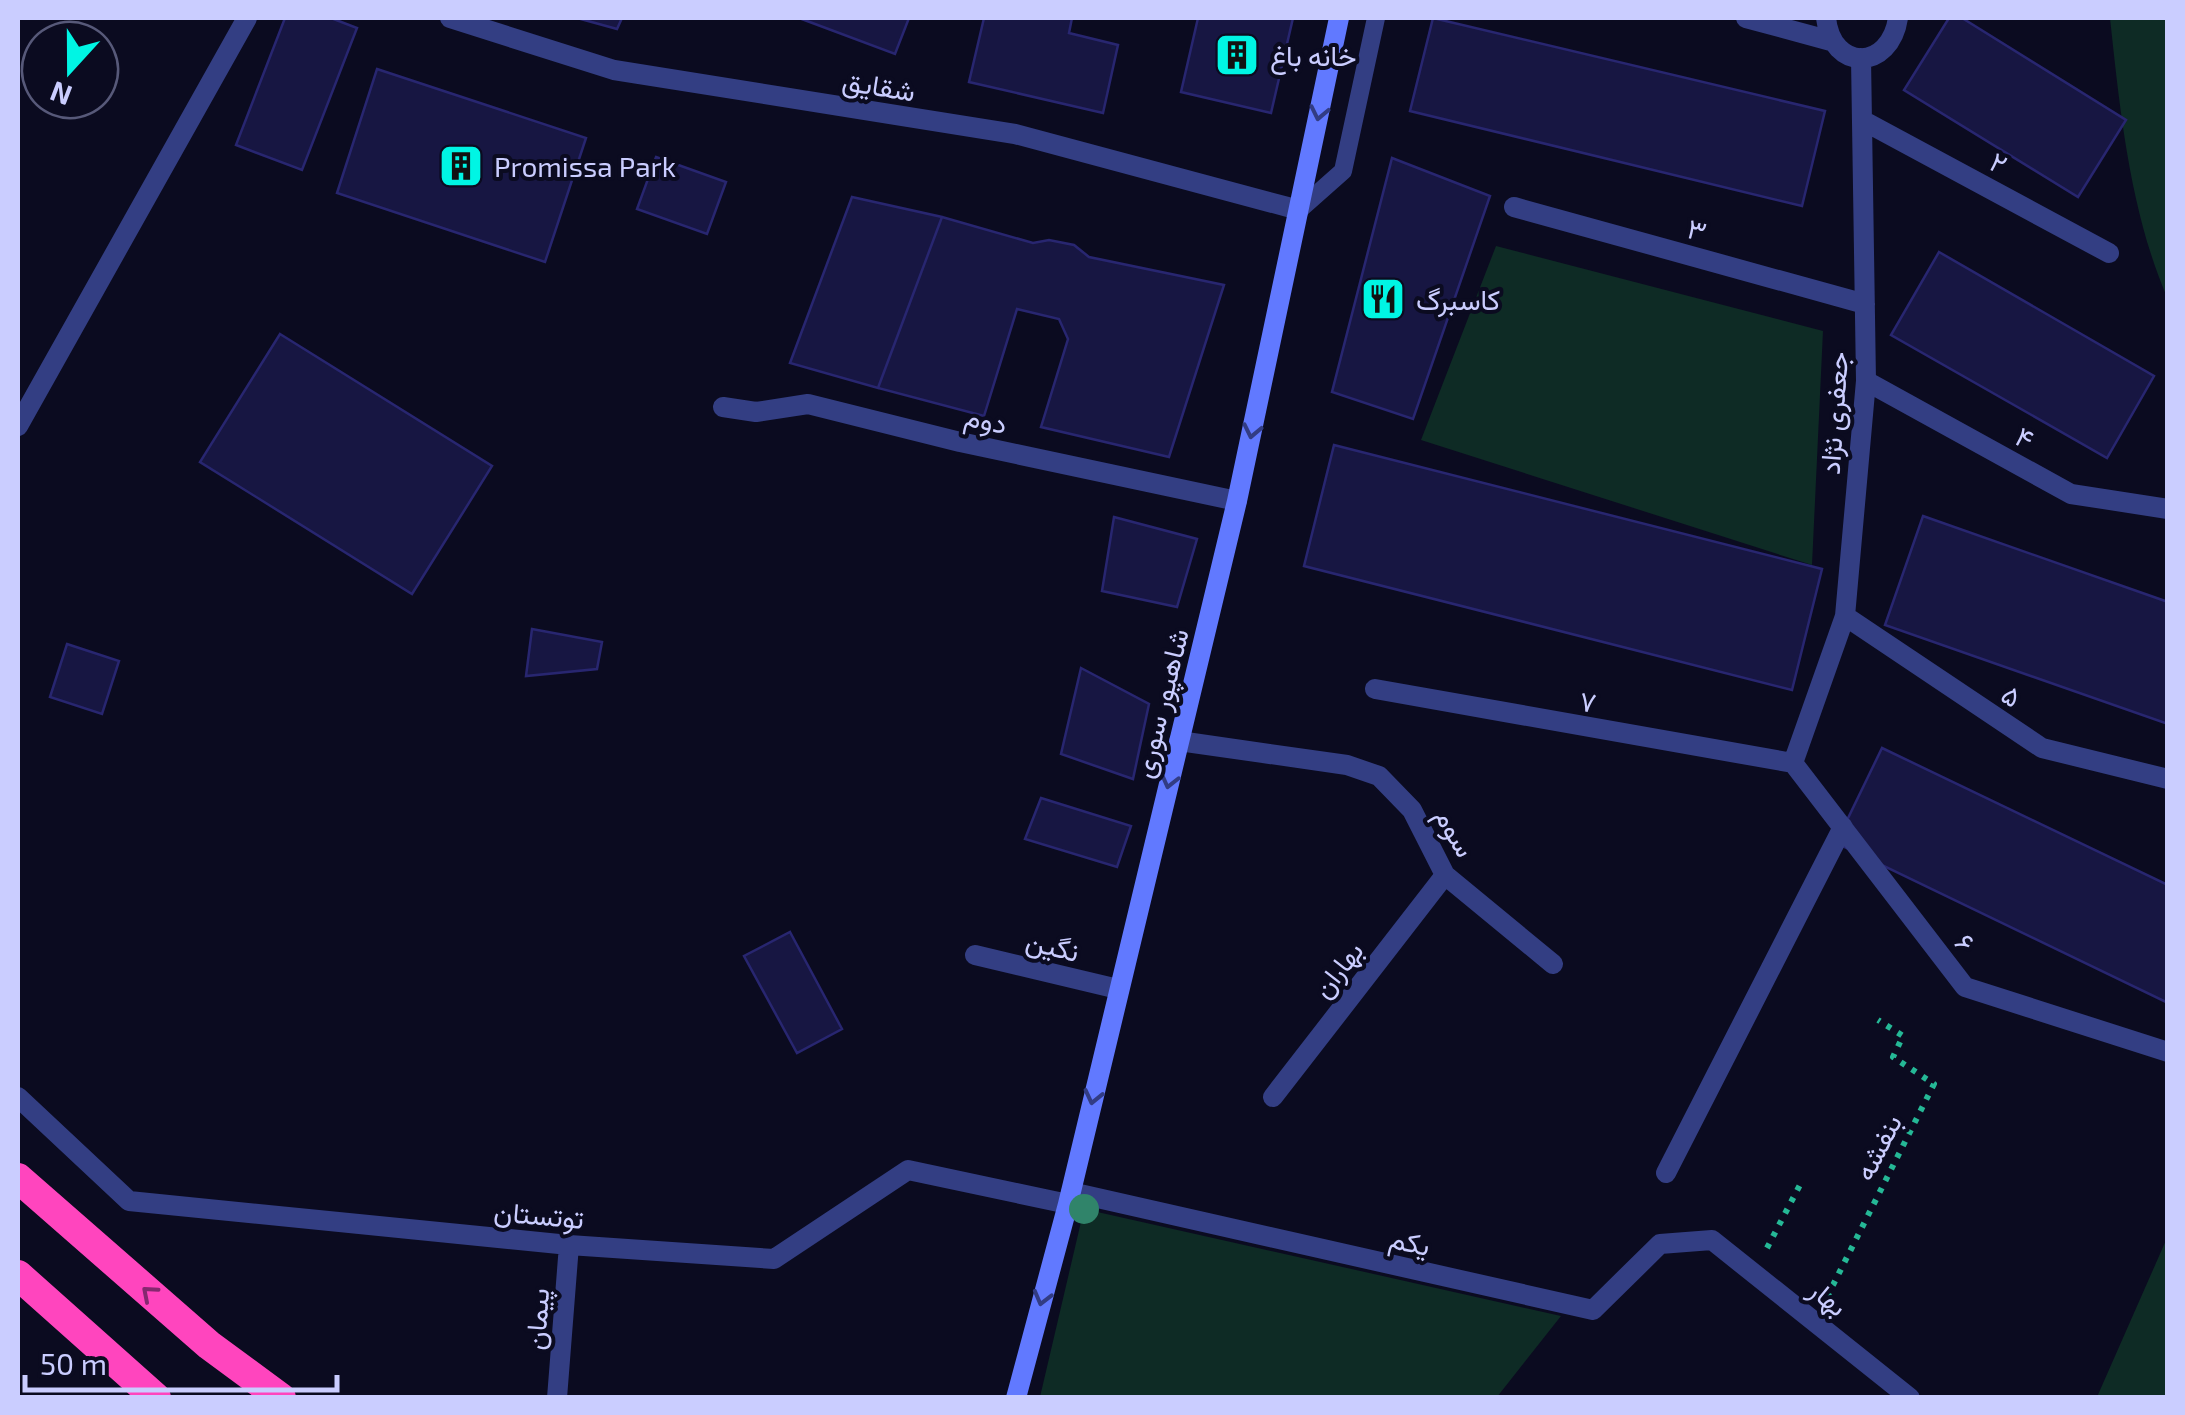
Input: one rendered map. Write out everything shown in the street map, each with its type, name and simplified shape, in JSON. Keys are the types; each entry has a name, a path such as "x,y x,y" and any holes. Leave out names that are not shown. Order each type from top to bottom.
{"highway":[{"path":"18,1178 209,1345 280,1398"},
{"path":"18,1276 156,1398"}],"street":[{"path":"18,426 247,18"},
{"name":"شقایق","path":"450,18 614,70 1014,134 1298,210"},
{"name":"شاهپور سوری","path":"1016,1398 1069,1198 1238,501 1339,18"},
{"path":"1746,18 1831,41 1844,54 1861,58 1881,52 1895,37 1898,18"},
{"path":"1826,18 1831,41"},
{"name":"جعفری نژاد","path":"1793,762 1844,616 1866,381 1861,58"},
{"name":"۲","path":"1862,120 2109,253"},
{"name":"۳","path":"1514,207 1865,304"},
{"name":"۴","path":"1866,381 2071,494 2168,509"},
{"name":"دوم","path":"723,406 756,412 808,404 960,442 1238,501"},
{"name":"۵","path":"1844,616 2042,748 2168,778"},
{"name":"۷","path":"1375,689 1793,762"},
{"name":"سوم","path":"1179,741 1347,765 1379,776 1412,810 1434,860 1445,874 1553,964"},
{"name":"۶","path":"1793,762 1965,987 2168,1052"},
{"path":"1666,1173 1843,827"},
{"name":"بهاران","path":"1273,1096 1445,874"},
{"name":"نگین","path":"975,954 1118,990"},
{"name":"توتستان","path":"18,1097 129,1202 774,1260 908,1170 1069,1198"},
{"name":"یکم","path":"1069,1198 1593,1310 1660,1244 1712,1240"},
{"name":"بهار","path":"1712,1240 1910,1398"},
{"name":"پیمان","path":"558,1398 569,1244"}],"lane":[{"path":"1298,210 1342,170 1376,18"}],"path":[{"name":"بنفشه","path":"1815,1321 1934,1084 1893,1057 1904,1036 1878,1020"},
{"path":"1754,1272 1801,1183"}],"green space":[{"path":"2110,18 2167,18 2167,297 2135,195"},
{"path":"1496,246 1823,331 1812,565 1421,440"},
{"path":"1084,1209 1561,1316 1497,1397 1040,1397"},
{"path":"2167,1238 2167,1397 2097,1397"}],"building":[{"path":"285,18 331,18 357,28 302,170 236,145"},
{"path":"577,18 622,18 617,29"},
{"path":"799,18 909,18 895,54"},
{"path":"984,18 1072,18 1069,33 1118,45 1103,113 969,82"},
{"name":"خانه باغ","path":"1198,18 1293,18 1271,113 1181,92"},
{"path":"1433,18 1825,111 1802,206 1410,111"},
{"path":"1949,18 1962,18 2126,120 2078,197 1904,90"},
{"name":"Promissa Park","path":"377,69 586,138 545,262 337,193"},
{"path":"656,157 726,182 707,234 637,209"},
{"path":"1392,158 1490,196 1413,419 1332,392"},
{"path":"852,197 942,217 878,388 790,363"},
{"path":"942,217 1033,243 1049,240 1074,245 1089,257 1224,285 1169,457 1041,427 1068,339 1059,319 1017,309 984,416 878,388"},
{"path":"1939,252 2154,376 2107,458 1891,335"},
{"path":"280,334 492,466 412,594 200,462"},
{"path":"1334,445 1822,569 1792,690 1304,566"},
{"path":"1923,516 2168,602 2168,724 1885,625"},
{"path":"1114,517 1197,539 1177,607 1102,591"},
{"path":"532,629 602,642 597,669 526,676"},
{"path":"67,644 119,661 102,714 50,697"},
{"path":"1081,668 1149,704 1133,779 1061,754"},
{"path":"1882,748 2168,885 2168,1003 1836,843"},
{"path":"1041,798 1131,826 1117,867 1025,839"},
{"path":"790,932 842,1029 797,1053 744,956"}],"place":[{"name":"خانه باغ","path":"1237,55"},
{"name":"Promissa Park","path":"461,166"},
{"name":"کاسبرگ","path":"1383,299"}]}
